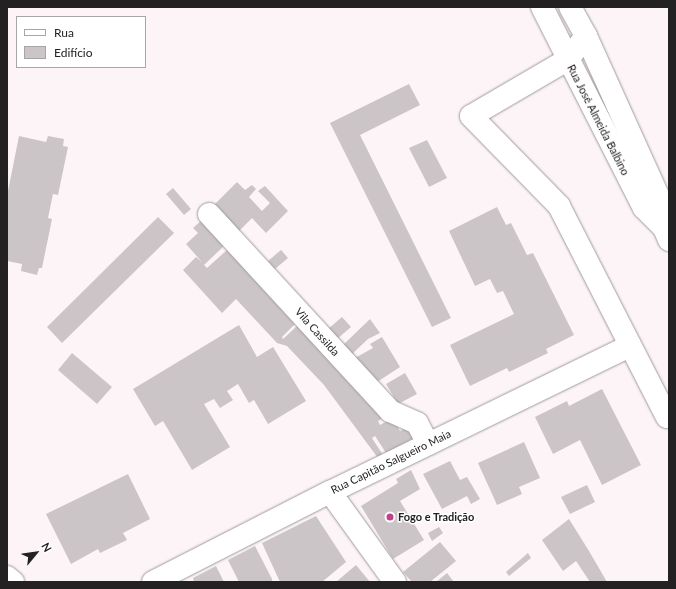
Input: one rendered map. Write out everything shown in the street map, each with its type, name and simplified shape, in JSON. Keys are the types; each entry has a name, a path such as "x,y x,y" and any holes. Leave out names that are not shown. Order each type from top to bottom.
{"street":[{"name":"Rua José Almeida Balbino","path":"542,7 567,60 644,208 666,234"},
{"name":"Rua José Almeida Balbino","path":"570,7 586,36 664,194 666,234"},
{"path":"586,36 567,60 471,116 559,206 667,417"},
{"name":"Vila Cassilda","path":"209,214 390,411 417,422 428,444"},
{"name":"Rua Capitão Salgueiro Maia","path":"153,582 330,492 630,346"},
{"path":"330,492 395,582"},
{"path":"7,577 13,582"}],"building":[{"path":"409,84 420,105 360,135 451,318 432,327 330,123"},
{"path":"19,136 46,142 48,136 64,139 63,146 68,147 58,195 53,194 48,218 52,219 42,268 39,268 37,275 21,271 22,264 7,261 7,196"},
{"path":"427,140 447,178 429,187 409,148"},
{"path":"237,182 245,190 252,185 256,189 249,197 262,211 270,203 258,191 265,186 288,211 266,233 252,218 239,231 214,205"},
{"path":"173,188 191,209 184,215 166,194"},
{"path":"497,207 506,225 511,223 527,255 533,253 574,335 546,349 548,353 509,372 507,368 470,386 450,345 514,314 503,291 497,293 490,279 475,286 449,231"},
{"path":"158,217 174,233 62,343 47,327"},
{"path":"202,220 225,245 204,265 207,268 227,250 295,324 282,337 283,339 297,326 351,385 354,383 385,417 378,421 380,425 393,418 400,431 408,427 416,437 386,453 375,436 372,438 383,455 378,458 324,385 287,346 277,343 236,299 222,313 183,270 196,257 202,262 186,244 198,233 193,228"},
{"path":"281,250 288,258 275,269 268,261"},
{"path":"342,317 351,327 337,339 328,329"},
{"path":"370,319 380,333 368,339 351,355 343,345"},
{"path":"239,325 257,357 273,347 306,401 268,424 254,400 249,403 238,384 227,391 233,400 220,408 214,399 204,404 230,447 192,470 163,421 155,426 133,389"},
{"path":"382,337 400,367 377,382 355,358 373,348 370,344"},
{"path":"72,353 112,387 97,404 58,370"},
{"path":"405,373 417,394 398,404 386,384"},
{"path":"602,389 641,465 602,485 580,440 553,454 535,417 567,401 569,406"},
{"path":"524,442 540,478 519,487 522,494 497,505 478,463"},
{"path":"450,461 460,480 467,477 480,499 471,504 467,496 442,509 423,474"},
{"path":"411,470 420,489 400,501 424,540 393,559 361,506 398,483 396,479"},
{"path":"128,474 150,519 123,533 127,540 100,553 98,549 71,564 46,514"},
{"path":"587,485 595,502 570,514 561,497"},
{"path":"316,516 346,562 322,582 280,582 262,543"},
{"path":"569,519 607,582 590,582 576,561 563,571 542,540"},
{"path":"439,527 443,533 432,541 428,533"},
{"path":"440,542 456,561 430,582 412,582 403,572"},
{"path":"255,546 272,579 272,582 239,582 228,560"},
{"path":"528,553 531,558 509,576 506,572"},
{"path":"356,565 370,582 336,582"},
{"path":"216,566 224,582 194,582 193,578"},
{"path":"447,573 454,582 436,582"}],"place":[{"name":"Fogo e Tradição","path":"390,517"}]}
